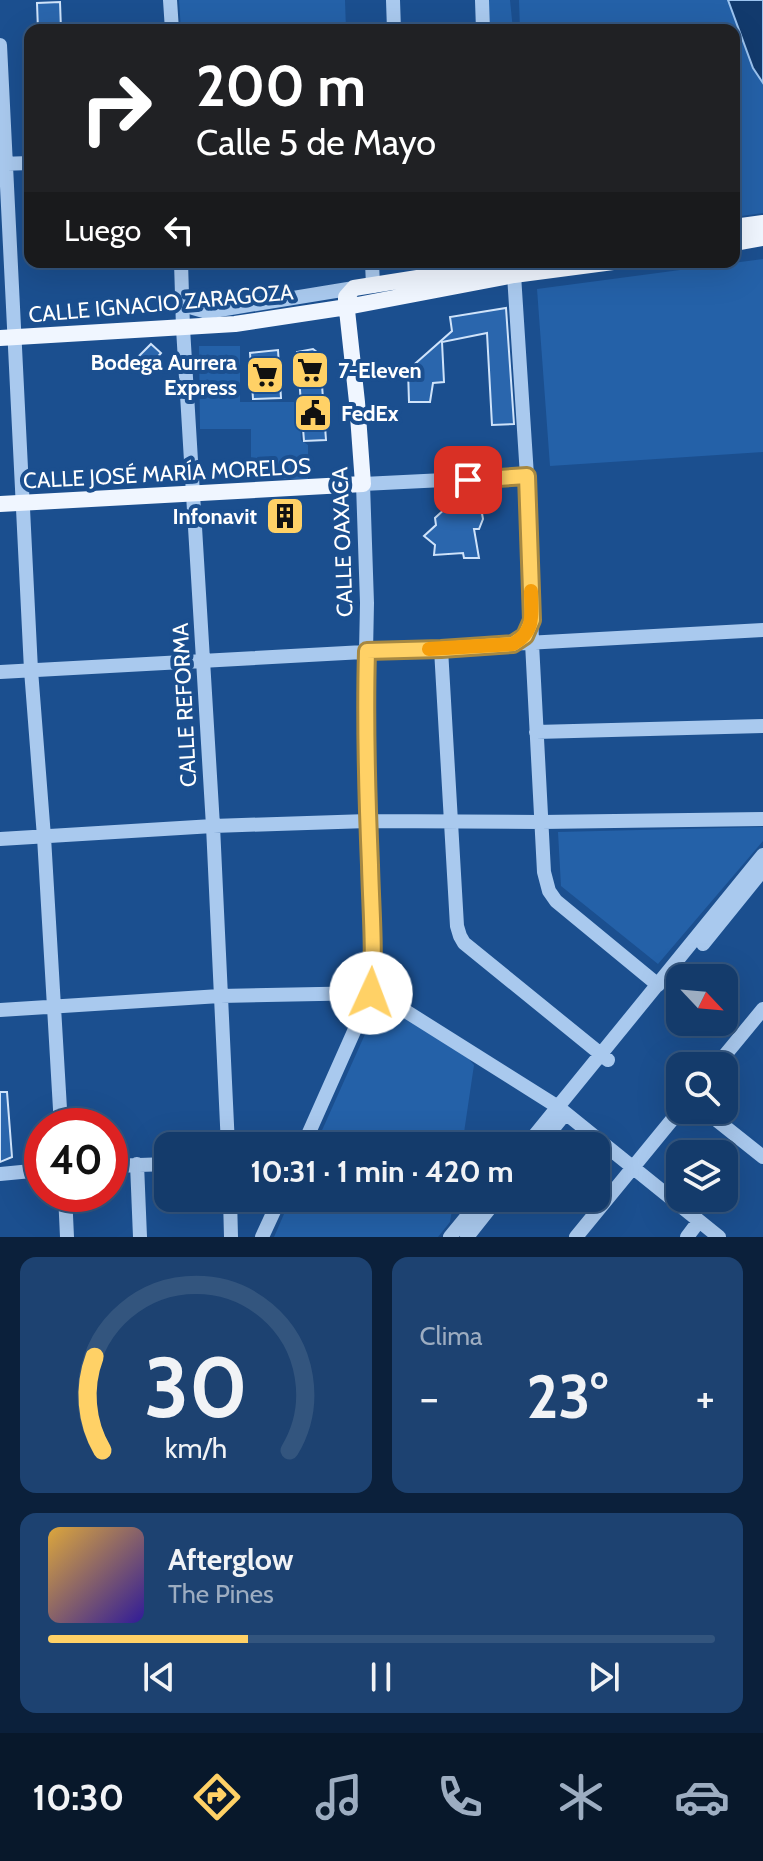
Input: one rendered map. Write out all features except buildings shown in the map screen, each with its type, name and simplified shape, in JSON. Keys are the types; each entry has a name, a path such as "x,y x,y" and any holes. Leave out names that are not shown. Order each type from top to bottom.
{"main road":[{"path":"740,226 763,223"},
{"path":"740,242 763,238"},
{"path":"443,275 494,268"},
{"name":"CALLE IGNACIO ZARAGOZA","path":"7,337 235,324 341,308 443,275"},
{"name":"CALLE IGNACIO ZARAGOZA","path":"354,288 443,275"},
{"path":"341,308 354,288"},
{"name":"CALLE OAXACA","path":"333,291 341,308 363,484"},
{"name":"CALLE JOSÉ MARÍA MORELOS","path":"0,504 363,484"}],"street":[{"path":"170,0 172,24"},
{"path":"393,0 394,24"},
{"path":"482,0 483,24"},
{"path":"0,45 7,337 24,503 31,670 60,1108"},
{"path":"3,164 24,163"},
{"name":"CALLE REFORMA","path":"181,268 227,1132"},
{"path":"372,268 373,286"},
{"path":"516,268 544,872 553,898 662,986"},
{"name":"CALLE IGNACIO ZARAGOZA","path":"182,299 193,308 207,312 354,288"},
{"name":"CALLE JOSÉ MARÍA MORELOS","path":"363,484 527,476"},
{"name":"CALLE OAXACA","path":"309,1132 371,993 374,966 365,701 367,603 363,484"},
{"path":"513,644 525,636 532,620"},
{"path":"0,672 763,630"},
{"path":"441,649 460,936 464,943 605,1057"},
{"path":"536,732 763,726"},
{"path":"0,839 213,826 368,821 763,819"},
{"path":"540,1132 562,1110 758,871 763,855"},
{"path":"0,1010 220,996 371,993 388,1000 562,1110 719,1237"},
{"path":"728,1052 763,1009"},
{"path":"548,1132 562,1110"},
{"path":"576,1237 668,1124"},
{"path":"722,1124 763,1157"},
{"path":"137,1164 140,1237"},
{"path":"128,1165 154,1164"},
{"path":"0,1174 24,1172"},
{"path":"66,1212 67,1237"},
{"path":"230,1212 231,1237"},
{"path":"262,1237 273,1212"},
{"path":"461,1233 478,1212"},
{"path":"687,1237 699,1221"}],"shaded area":[{"path":"179,0 345,0 346,24 181,24"},
{"path":"488,0 510,0 512,24 489,24"},
{"path":"519,0 728,0 737,24 520,24"},
{"path":"728,0 763,0 763,83 753,68 740,33 740,24 737,24"},
{"path":"740,33 753,68 763,83 763,213 740,216"},
{"path":"763,259 763,452 550,466 537,289 695,268 740,268 740,262"},
{"path":"199,346 240,346 240,402 300,402 301,440 308,445 308,479 251,479 251,429 200,429"},
{"path":"763,827 763,841 658,964 561,886 558,832"},
{"path":"379,1003 386,1003 474,1065 464,1132 321,1132"},
{"path":"285,1212 452,1212 450,1222 438,1237 274,1237"}],"slow traffic":[{"path":"429,649 513,644 522,639 532,620 531,591"}],"place":[{"name":"7-Eleven","path":"310,370"},
{"name":"Bodega Aurrera Express","path":"265,375"},
{"name":"FedEx","path":"313,413"},
{"name":"Infonavit","path":"285,516"}],"route":[{"path":"371,993 374,966 365,701 367,651 513,644 525,636 532,620 527,476 468,480"}]}
